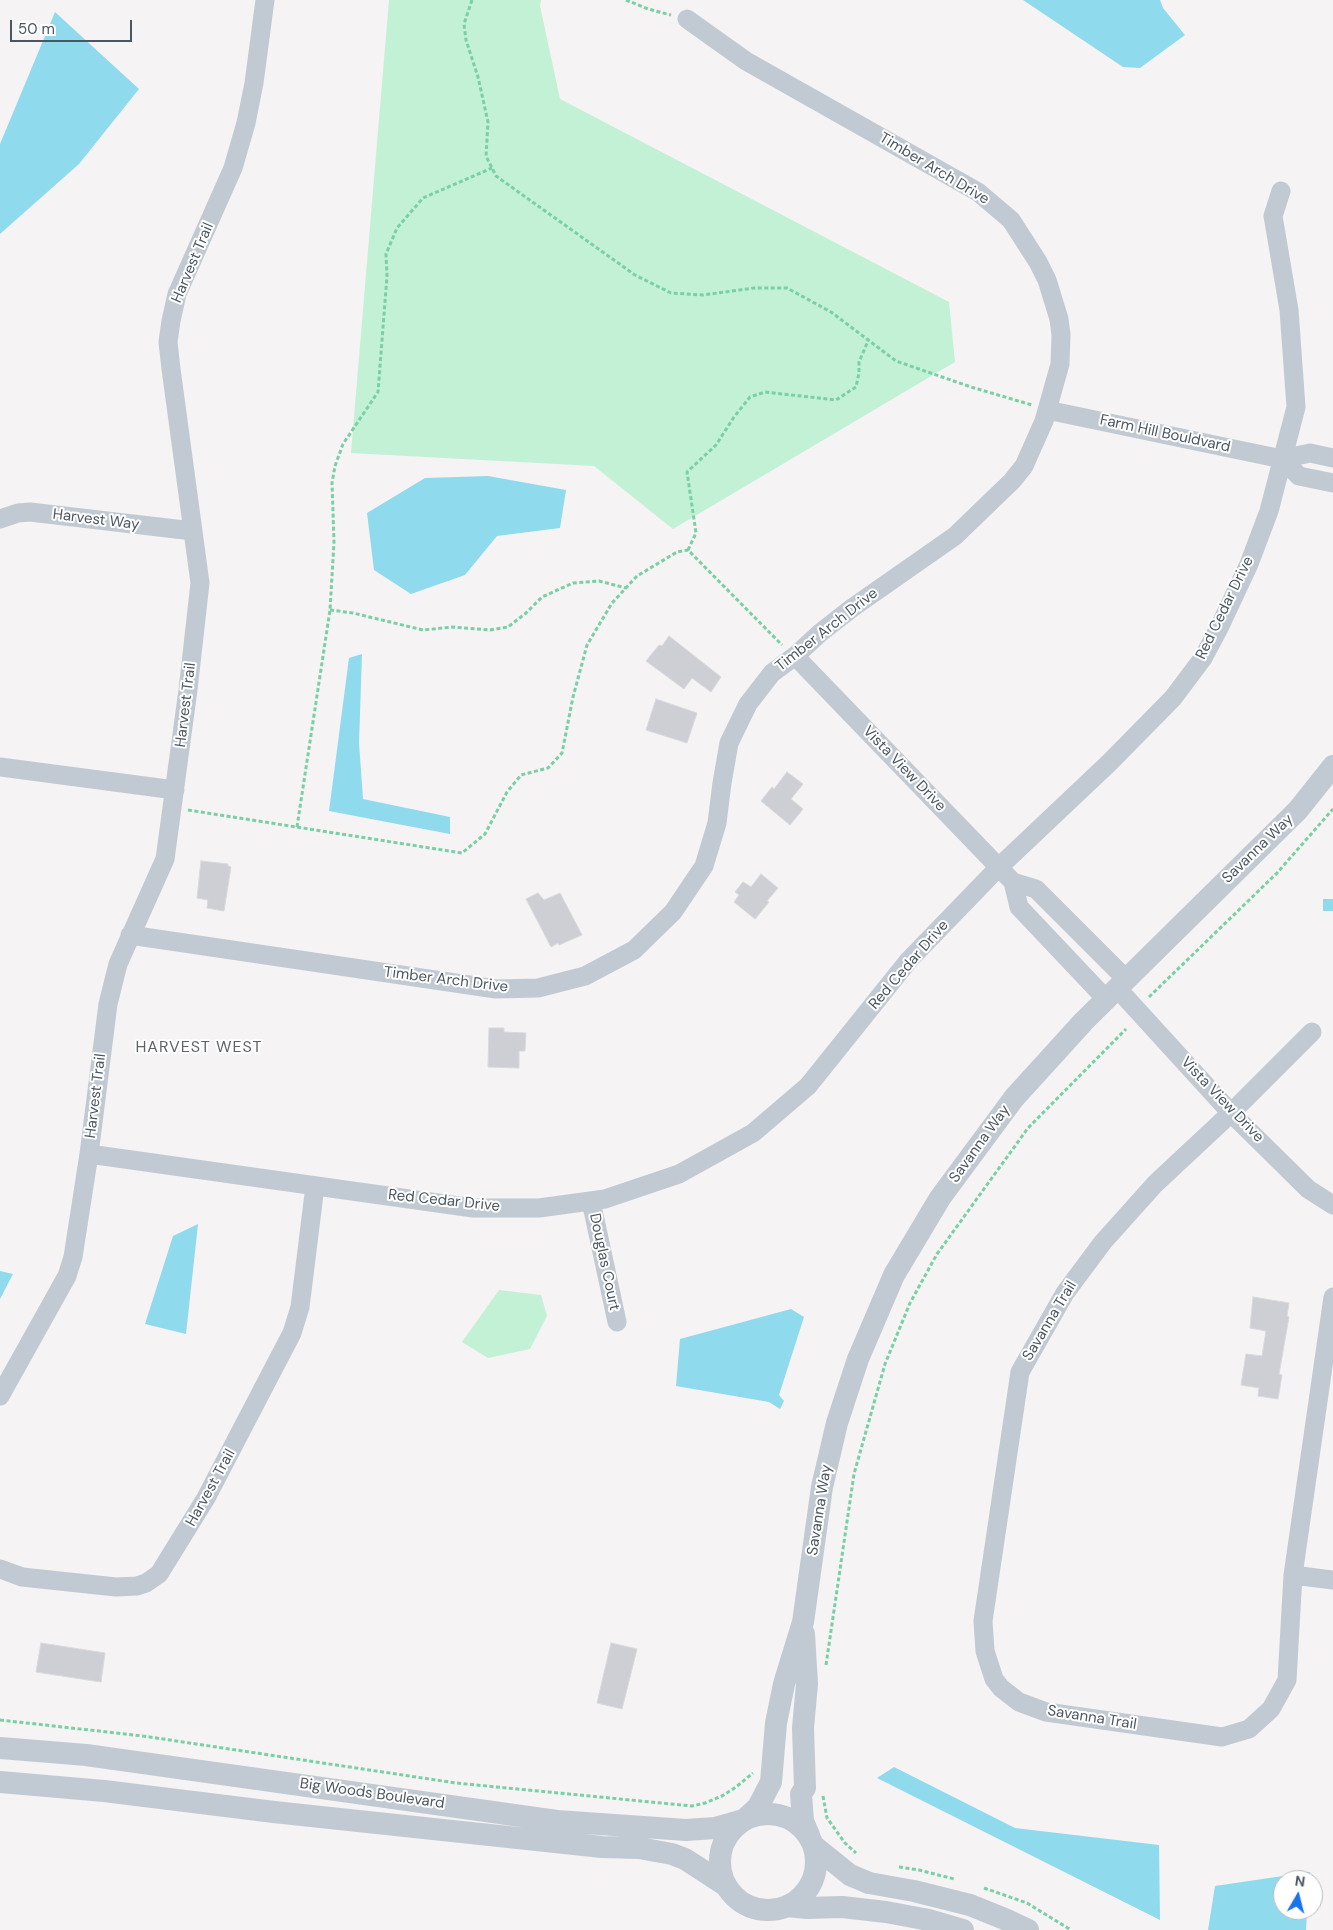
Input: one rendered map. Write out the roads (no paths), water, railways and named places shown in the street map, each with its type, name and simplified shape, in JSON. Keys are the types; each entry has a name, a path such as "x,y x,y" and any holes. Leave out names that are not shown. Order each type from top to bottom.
{"street":[{"name":"Harvest Trail","path":"0,1396 67,1276 74,1257 108,1004 118,964 165,859 200,584 171,369 168,342 170,321 177,294 233,168 246,124 254,83 265,0"},
{"name":"Timber Arch Drive","path":"130,935 496,989 538,988 585,976 634,950 672,912 704,866 717,823 729,743 748,704 772,673 852,608 955,536 1012,481 1024,466 1044,421 1060,364 1059,319 1047,280 1011,220 978,192 746,61 687,19"},
{"name":"Red Cedar Drive","path":"89,1154 473,1208 539,1208 604,1199 679,1174 753,1133 808,1086 909,960 999,867 1109,763 1173,698 1203,658 1248,564 1269,511 1296,406 1289,310 1273,216 1281,191"},
{"name":"Farm Hill Bouldvard","path":"1047,410 1282,459 1310,453 1333,458"},
{"path":"1282,459 1298,476 1333,483"},
{"name":"Harvest Way","path":"0,519 18,513 30,512 193,531"},
{"name":"Vista View Drive","path":"795,656 1013,882 1019,907 1116,989"},
{"name":"Savanna Way","path":"745,1819 758,1807 771,1782 776,1723 784,1684 803,1622 822,1486 837,1423 858,1359 894,1275 940,1198 1014,1098 1116,989 1298,810 1333,766"},
{"path":"0,767 173,799"},
{"name":"Vista View Drive","path":"1013,882 1036,889 1116,989 1231,1112 1308,1189 1333,1205"},
{"name":"Savanna Trail","path":"1312,1032 1155,1184 1103,1242 1065,1293 1020,1372 983,1621 985,1651 994,1679 1001,1688 1019,1702 1046,1712 1222,1737 1249,1729 1271,1709 1287,1680 1293,1575 1333,1297"},
{"name":"Harvest Trail","path":"0,1569 22,1577 116,1588 137,1586 146,1583 159,1574 206,1498 292,1333 300,1307 316,1186"},
{"name":"Douglas Court","path":"591,1201 617,1322"},
{"path":"1293,1575 1333,1580"},
{"name":"Savanna Way","path":"803,1622 808,1684 803,1728 805,1788 801,1794 803,1821 812,1841"},
{"name":"Big Woods Boulevard","path":"0,1748 86,1755 557,1821 686,1830 716,1828 757,1814 781,1815 801,1826 812,1841 850,1875 863,1880 970,1906 1028,1930"},
{"name":"Big Woods Boulevard","path":"0,1782 582,1845 640,1848 678,1856 725,1885"},
{"name":"Big Woods Boulevard","path":"745,1819 733,1828 726,1838 721,1849 719,1861 725,1885 742,1903 755,1909 770,1910 787,1906 807,1908 842,1907 886,1912 929,1920 963,1930"},
{"path":"787,1906 800,1898 810,1886 816,1867 812,1841"}],"water":[{"path":"1023,0 1160,0 1163,8 1185,35 1140,68 1123,67"},
{"path":"55,12 139,89 79,164 0,234 0,144"},
{"path":"488,476 566,490 560,528 497,536 465,575 411,594 374,570 367,513 425,478"},
{"path":"362,654 359,743 363,799 450,817 450,834 329,811 349,658"},
{"path":"1323,899 1333,899 1333,911 1323,911"},
{"path":"198,1224 186,1334 145,1324 173,1236"},
{"path":"0,1271 13,1274 0,1299"},
{"path":"791,1309 804,1317 779,1395 784,1401 780,1409 769,1402 676,1386 680,1339"},
{"path":"894,1767 1015,1828 1159,1845 1160,1920 877,1778"},
{"path":"1273,1877 1273,1920 1306,1920 1306,1930 1208,1930 1215,1886"}],"district":[{"name":"HARVEST WEST","path":"199,1048"}]}
